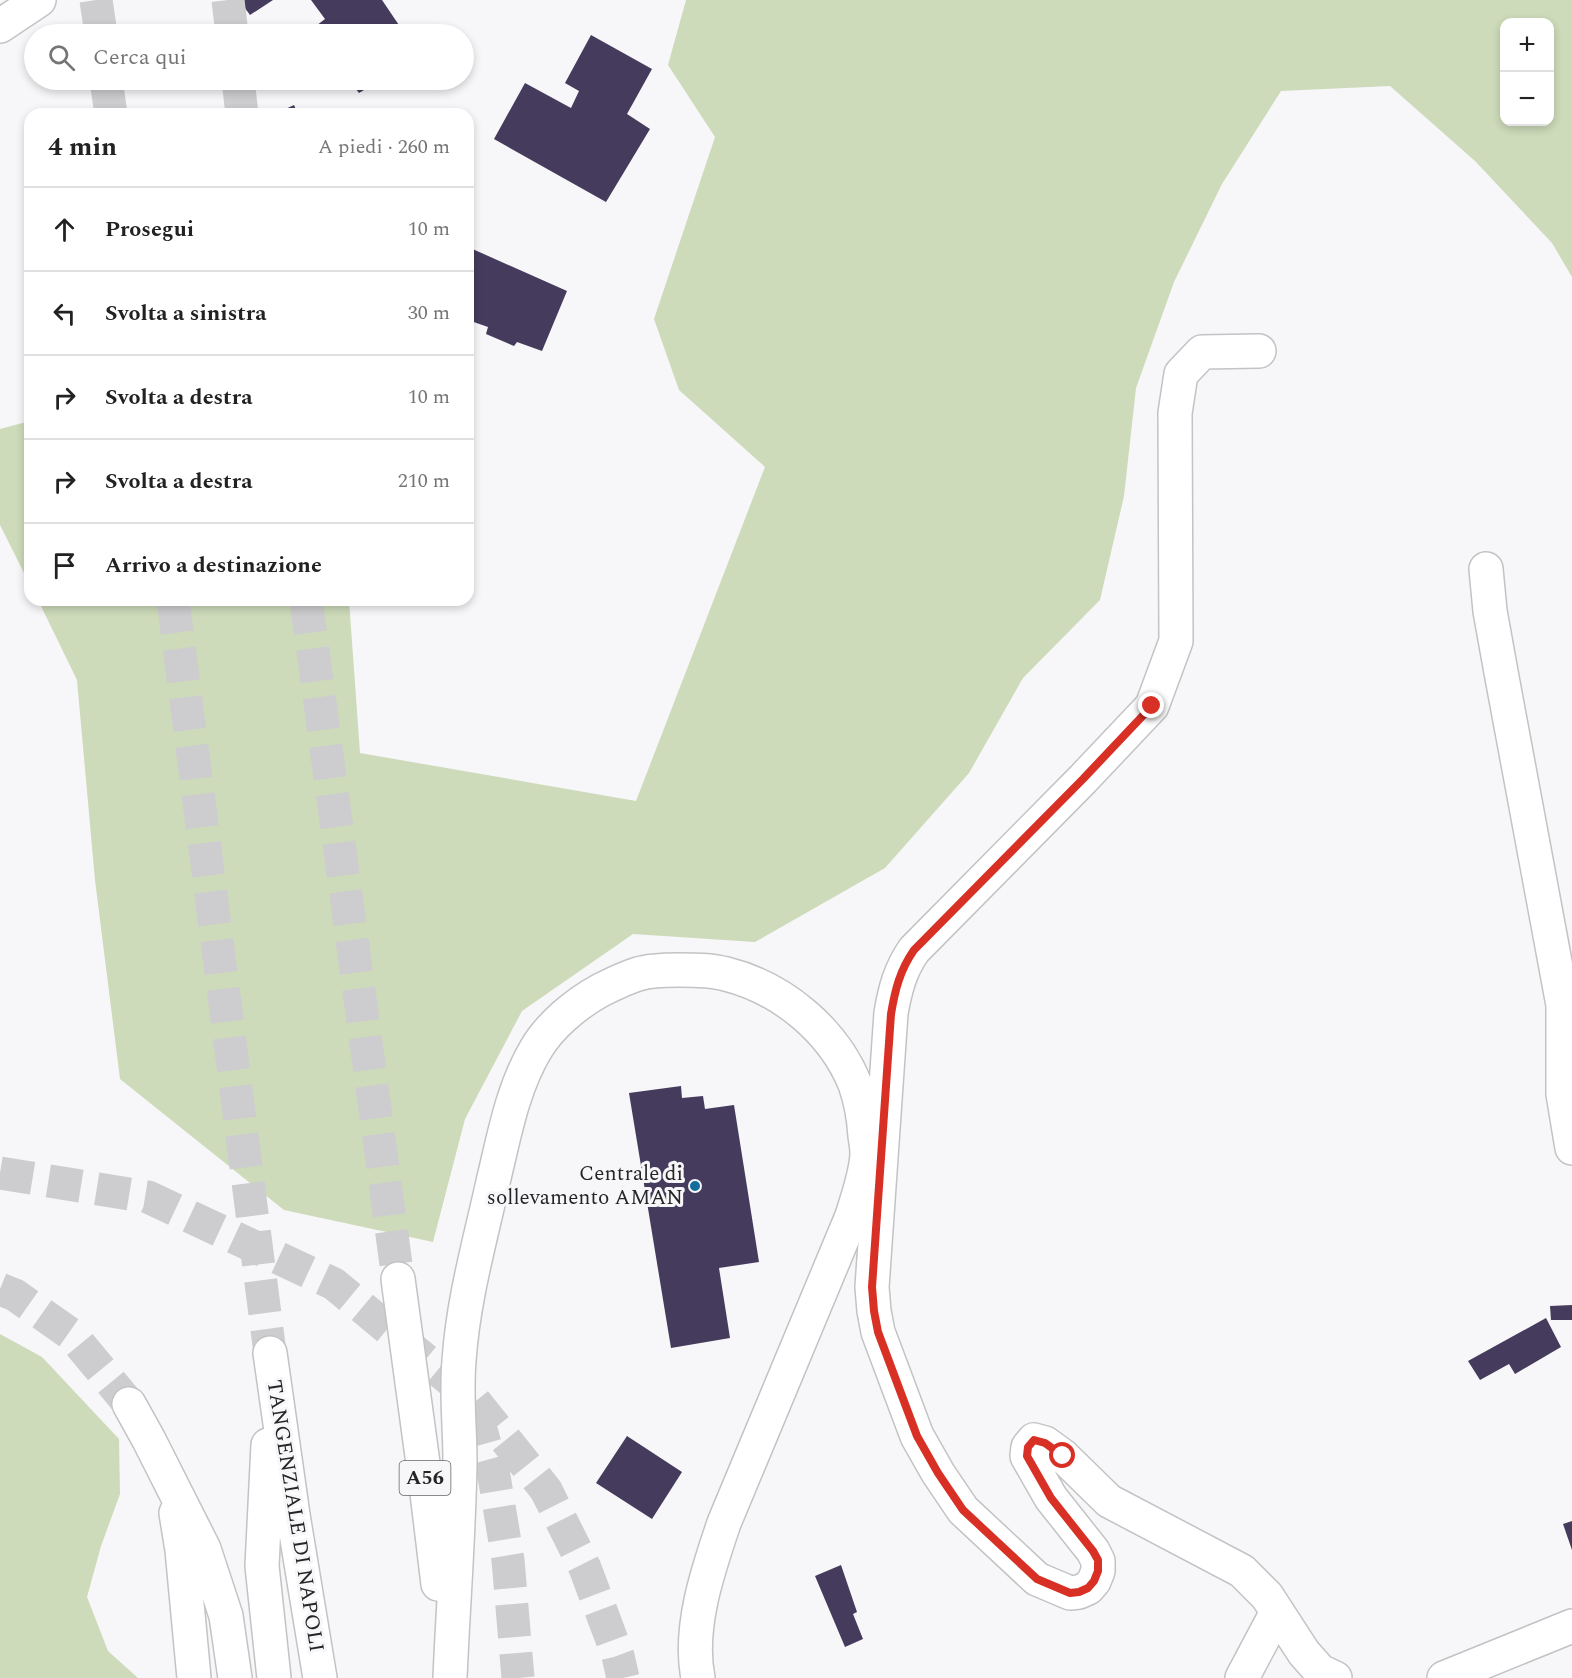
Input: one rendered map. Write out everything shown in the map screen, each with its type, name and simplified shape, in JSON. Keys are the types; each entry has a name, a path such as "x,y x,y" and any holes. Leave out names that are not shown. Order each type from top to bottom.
{"main road":[{"path":"0,26 39,0"},
{"path":"1259,351 1202,352 1181,374 1175,413 1176,641 1152,706 914,950 904,964 896,987 891,1014 872,1287 878,1332 917,1436 963,1510 1037,1579 1070,1593 1079,1592 1088,1588 1094,1581 1098,1571 1098,1560 1051,1498 1027,1456 1028,1447 1034,1440 1045,1443 1063,1456 1109,1501 1242,1571 1267,1596 1304,1653 1320,1671 1335,1678"},
{"path":"1486,569 1490,611 1563,1005 1563,1094 1572,1148"},
{"path":"450,1678 460,1460 459,1361 463,1320 508,1119 520,1082 537,1046 560,1020 584,999 612,985 640,973 667,970 724,973 758,985 773,992 797,1009 820,1030 842,1058 855,1085 864,1116 867,1153 861,1186 852,1216 724,1523 707,1575 697,1624 698,1678"},
{"name":"A56","path":"398,1279 428,1493 450,1678"},
{"name":"TANGENZIALE DI NAPOLI","path":"274,1678 262,1566 271,1359 293,1515 320,1678"},
{"path":"129,1404 150,1440 204,1549 226,1616 235,1678"},
{"path":"150,1440 178,1518 194,1678"},
{"path":"1242,1678 1277,1612"},
{"path":"1444,1678 1572,1626"},
{"path":"1501,1678 1572,1643"}],"green space":[{"path":"686,0 1572,0 1572,277 1552,243 1475,161 1390,86 1281,91 1222,184 1174,282 1136,388 1124,496 1100,600 1023,678 969,773 885,868 755,942 633,934 522,1011 465,1119 433,1242 284,1210 120,1079 95,880 77,680 41,606 349,606 360,753 636,801 765,467 679,390 654,319 715,137 668,65"},
{"path":"24,423 24,573 0,525 0,429"},
{"path":"0,1334 42,1357 119,1439 120,1494 101,1546 87,1597 108,1651 138,1678 0,1678"}],"building":[{"path":"239,0 273,0 250,15"},
{"path":"311,0 382,0 398,24 318,24 325,19"},
{"path":"591,35 652,69 627,114 650,129 606,202 494,139 525,83 571,108 579,91 565,83"},
{"path":"474,250 567,291 542,351 517,342 514,346 486,334 488,327 474,322"},
{"name":"Centrale di sollevamento AMAN","path":"681,1086 682,1098 703,1096 705,1109 734,1105 759,1262 719,1268 730,1338 671,1348 629,1093"},
{"path":"1572,1305 1572,1320 1551,1320 1550,1306"},
{"path":"1546,1318 1561,1347 1515,1374 1509,1364 1480,1380 1468,1361"},
{"path":"627,1436 682,1472 652,1519 596,1483"},
{"path":"1572,1521 1572,1550 1563,1524"},
{"path":"841,1565 857,1612 853,1614 863,1639 845,1647 815,1576"}],"tunnel":[{"path":"96,0 100,24"},
{"path":"228,0 231,24"},
{"path":"107,90 110,108"},
{"path":"239,90 241,108"},
{"path":"174,606 270,1353"},
{"path":"307,606 398,1279"},
{"path":"0,1173 148,1197 334,1284 473,1399 546,1490 585,1568 618,1656 623,1678"},
{"path":"0,1289 15,1295 72,1335 129,1404"},
{"path":"476,1412 494,1476 508,1560 518,1678"}],"place":[{"name":"Centrale di sollevamento AMAN","path":"695,1186"}],"route":[{"path":"1063,1456 1045,1443 1034,1440 1028,1447 1027,1456 1051,1498 1098,1560 1098,1571 1094,1581 1088,1588 1070,1593 1037,1579 963,1510 917,1436 878,1332 872,1287 891,1014 896,987 904,964 914,950 1152,706"}]}
